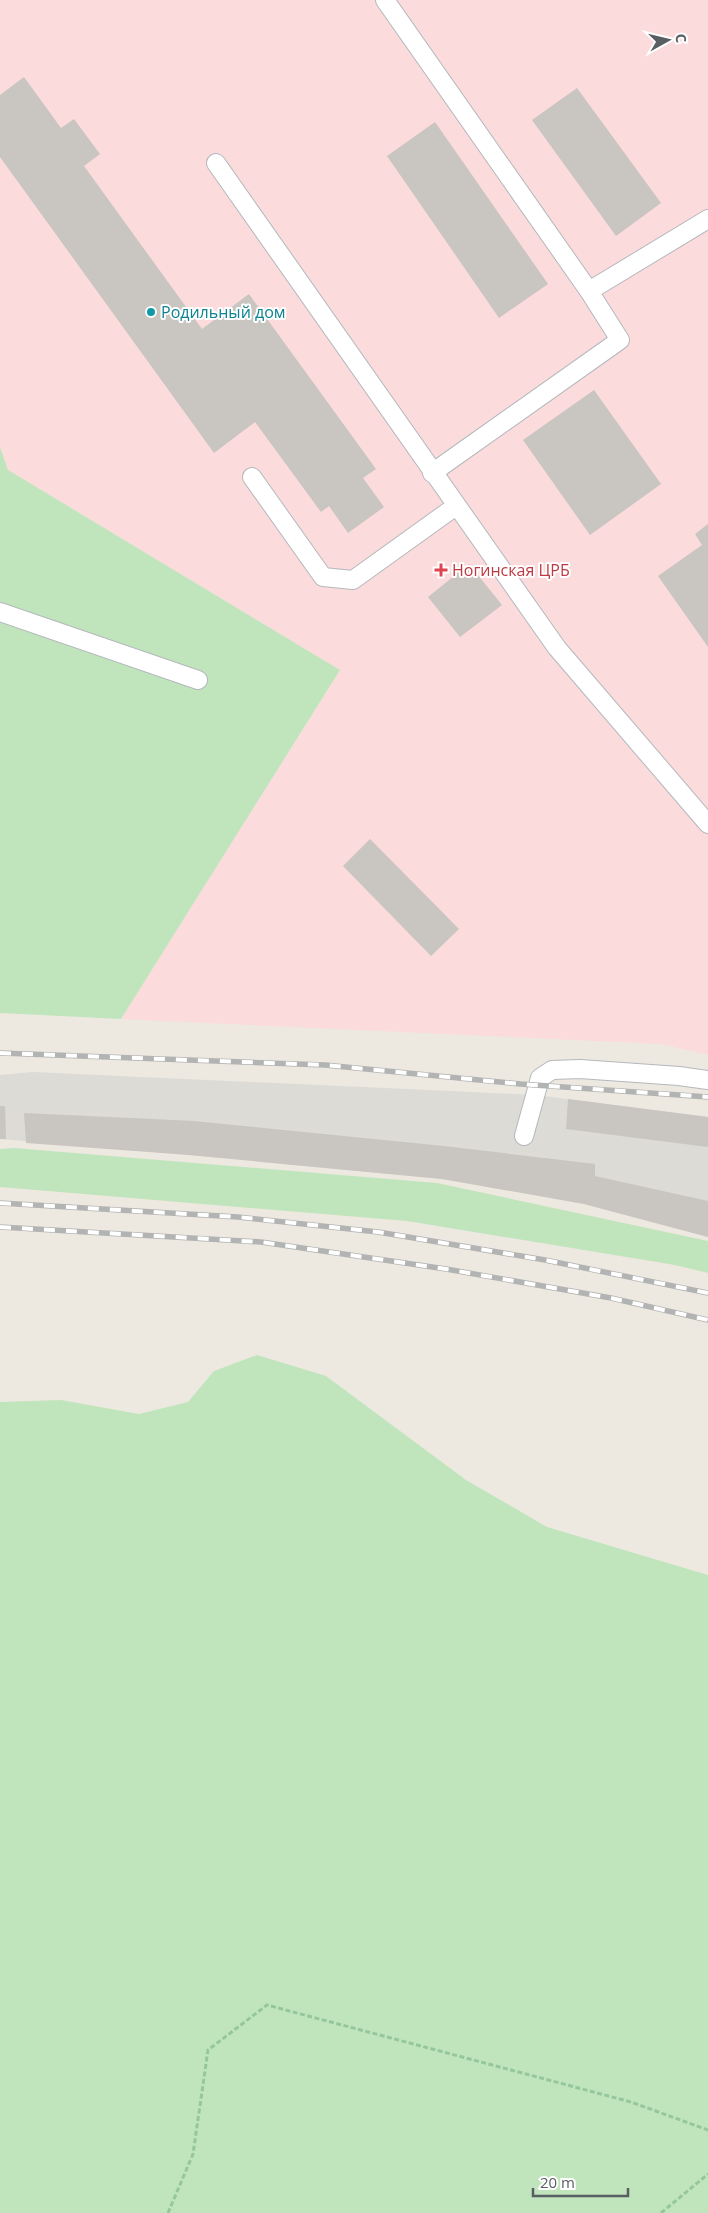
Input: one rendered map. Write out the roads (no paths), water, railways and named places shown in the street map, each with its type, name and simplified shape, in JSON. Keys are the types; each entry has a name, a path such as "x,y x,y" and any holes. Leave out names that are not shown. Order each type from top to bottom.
{"lane":[{"path":"385,0 589,291 620,340 432,473"},
{"path":"216,163 432,473 557,648 708,824"},
{"path":"589,291 708,219"},
{"path":"252,476 323,577 353,580 456,506"},
{"path":"0,612 198,680"},
{"path":"524,1136 540,1078 552,1070 580,1069 679,1076 708,1080"}],"railway":[{"path":"0,1053 325,1065 520,1084 708,1097"},
{"path":"0,1203 238,1217 378,1232 545,1260 708,1293"},
{"path":"0,1227 261,1242 446,1269 611,1298 708,1320"}],"place":[{"name":"Родильный дом","path":"151,312"},
{"name":"Ногинская ЦРБ","path":"441,570"}]}
